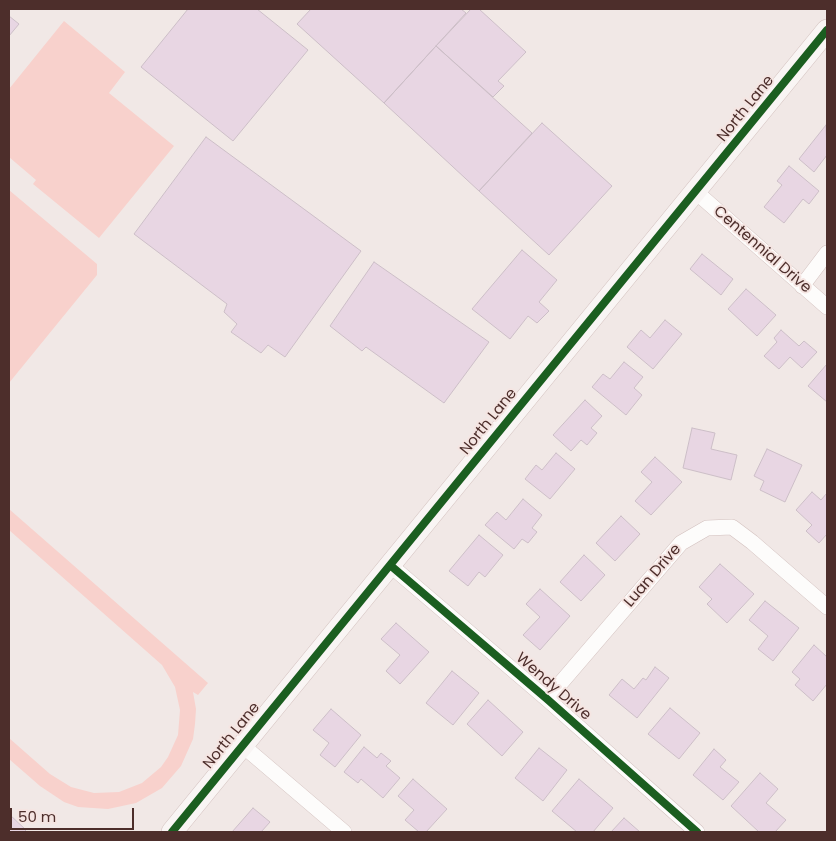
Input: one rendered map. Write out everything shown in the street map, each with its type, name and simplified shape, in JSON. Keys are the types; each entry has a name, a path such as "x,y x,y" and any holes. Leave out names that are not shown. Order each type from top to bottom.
{"street":[{"name":"North Lane","path":"172,832 827,30"},
{"name":"Centennial Drive","path":"696,192 827,307"},
{"path":"802,286 827,253"},
{"name":"Luan Drive","path":"547,699 680,543 707,528 732,527 827,607"},
{"name":"Wendy Drive","path":"390,565 547,699 698,832"},
{"path":"242,745 344,832"}],"shaded area":[{"path":"64,21 125,72 109,93 174,146 99,238 33,184 36,180 9,157 9,89"},
{"path":"9,190 97,264 97,275 9,383"},
{"path":"9,509 208,683 198,695 193,692 196,709 193,739 181,766 162,788 136,803 108,809 78,807 64,802 40,786 9,759 9,738 50,774 71,787 94,793 119,792 142,783 161,767 178,735 180,710 175,687 162,665 9,530"}],"building":[{"path":"188,9 257,9 308,50 233,141 141,67"},
{"path":"311,9 461,9 466,13 384,103 297,24"},
{"path":"471,9 479,9 526,52 498,81 504,86 493,97 436,46"},
{"path":"9,16 19,24 9,36"},
{"path":"436,46 532,133 479,191 384,103"},
{"path":"542,123 612,186 549,255 479,191"},
{"path":"826,125 827,155 814,172 799,159"},
{"path":"206,137 361,251 285,357 268,345 261,353 231,332 237,324 224,312 227,304 134,234"},
{"path":"789,166 819,191 809,204 803,199 784,223 764,207 782,185 777,181"},
{"path":"522,250 557,280 539,302 549,311 537,323 528,316 510,339 472,309"},
{"path":"702,254 733,279 721,295 690,269"},
{"path":"374,262 489,342 444,403 366,347 362,351 330,326"},
{"path":"746,289 776,315 757,336 728,309"},
{"path":"665,320 682,334 653,369 627,347 641,330 650,338"},
{"path":"781,330 799,346 804,341 817,352 802,368 790,357 779,369 764,356 777,342 774,338"},
{"path":"624,362 643,377 634,388 642,395 626,415 592,387 603,374 610,379"},
{"path":"827,364 827,402 808,386"},
{"path":"585,400 602,416 591,428 597,433 587,445 581,440 571,451 553,435"},
{"path":"692,428 715,433 711,449 737,455 731,480 683,468"},
{"path":"767,449 802,465 785,502 760,490 764,481 754,476"},
{"path":"556,453 575,469 550,499 525,479 536,465 542,470"},
{"path":"655,457 682,482 651,515 635,501 652,482 641,472"},
{"path":"812,492 821,500 827,493 827,534 819,543 806,531 812,525 796,510"},
{"path":"523,499 542,515 532,528 537,532 528,543 522,539 514,549 485,525 497,512 506,520"},
{"path":"621,516 640,534 615,561 596,543"},
{"path":"479,535 503,555 485,577 479,572 468,586 449,571"},
{"path":"584,555 605,575 581,601 560,582"},
{"path":"720,564 754,594 727,623 707,604 712,599 699,587"},
{"path":"540,589 570,616 540,650 523,635 540,617 526,604"},
{"path":"765,601 799,628 773,661 758,649 768,636 749,620"},
{"path":"396,623 429,652 400,684 386,671 400,655 381,639"},
{"path":"814,645 827,657 827,684 813,701 795,685 800,679 792,672"},
{"path":"655,667 669,678 637,718 609,695 622,679 634,689 643,678 646,680"},
{"path":"452,671 479,693 453,725 426,703"},
{"path":"488,700 523,732 502,756 467,724"},
{"path":"670,708 700,733 679,759 648,734"},
{"path":"331,709 361,735 335,767 320,755 329,743 313,730"},
{"path":"364,747 377,758 381,753 391,761 386,766 400,778 383,798 361,779 358,783 344,772"},
{"path":"539,748 567,770 543,801 515,778"},
{"path":"714,749 726,760 720,767 739,782 723,800 693,775"},
{"path":"760,773 778,789 766,803 786,820 775,832 759,832 731,806"},
{"path":"413,779 447,809 426,832 419,832 405,820 414,810 398,796"},
{"path":"579,779 613,808 593,832 577,832 552,811"},
{"path":"253,808 270,822 261,832 232,832"},
{"path":"9,814 26,830 24,832 9,832"},
{"path":"624,818 640,832 611,832"}],"cycle path":[{"path":"172,832 827,30"},
{"path":"390,565 547,699 697,832"}]}
